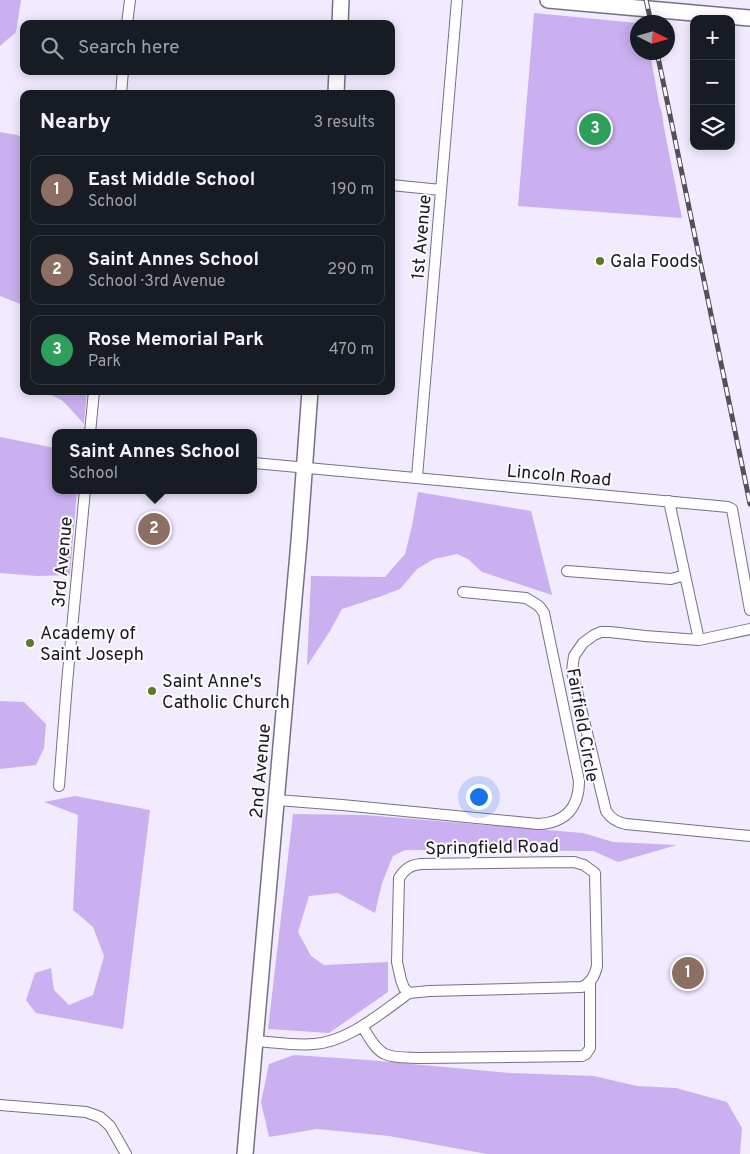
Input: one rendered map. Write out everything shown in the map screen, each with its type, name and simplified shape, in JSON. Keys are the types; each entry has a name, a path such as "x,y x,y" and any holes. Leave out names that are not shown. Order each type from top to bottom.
{"street":[{"path":"128,20 130,0"},
{"path":"340,20 342,0"},
{"name":"1st Avenue","path":"417,477 458,0"},
{"path":"553,0 750,18"},
{"path":"121,90 123,75"},
{"path":"336,90 337,75"},
{"path":"395,185 441,190"},
{"path":"90,429 94,395"},
{"name":"2nd Avenue","path":"245,1154 277,800 310,395"},
{"name":"Lincoln Road","path":"257,463 728,507 732,509 750,610"},
{"name":"3rd Avenue","path":"59,786 85,494"},
{"path":"669,501 699,640"},
{"path":"567,571 671,579 685,575"},
{"name":"Fairfield Circle","path":"277,800 538,824 552,823 568,813 575,804 579,792 579,782 544,613 540,606 526,598 463,592"},
{"name":"Fairfield Circle","path":"750,629 699,640 601,632 583,642 574,656 572,671 606,811 613,819 626,824 750,836"},
{"name":"Springfield Road","path":"362,1026 380,1051 384,1054 395,1056 422,1058 582,1056 590,1048 590,982 597,966 595,873 589,867 574,862 412,865 398,878 397,962 404,988 409,993"},
{"path":"255,1041 322,1043 344,1036 362,1026 409,993 582,987 590,982"},
{"path":"0,1105 86,1112 100,1116 110,1126 126,1154"}],"shaded area":[{"path":"0,0 21,0 16,32 0,46"},
{"path":"534,13 630,22 630,60 651,60 682,218 518,206"},
{"path":"0,132 20,136 20,304 0,296"},
{"path":"52,395 87,395 84,424 67,405"},
{"path":"0,437 52,447 52,494 77,494 70,575 37,576 0,573"},
{"path":"418,492 531,511 552,595 482,572 468,559 457,554 434,559 417,569 400,589 342,609 307,666 311,576 385,577 405,554"},
{"path":"0,701 24,702 46,724 44,748 36,765 0,769"},
{"path":"75,796 150,810 123,1029 36,1013 26,1000 35,973 51,968 54,990 69,1005 93,995 104,956 93,927 73,910 78,815 44,802"},
{"path":"293,814 365,815 583,833 613,842 677,845 618,862 593,851 405,850 393,856 382,883 375,913 338,893 309,896 298,932 311,956 324,965 388,962 388,992 329,1033 268,1029"},
{"path":"294,1055 511,1073 594,1076 637,1086 676,1088 727,1102 742,1128 740,1154 487,1154 389,1136 317,1129 269,1137 261,1102 269,1064"}],"railway":[{"path":"646,0 649,15"},
{"path":"659,60 750,504"}],"place":[{"name":"Rose Memorial Park","path":"595,129"},
{"name":"Gala Foods","path":"600,261"},
{"name":"Saint Annes School","path":"154,529"},
{"name":"Academy of Saint Joseph","path":"30,643"},
{"name":"Saint Anne's Catholic Church","path":"152,691"},
{"name":"East Middle School","path":"688,973"}]}
